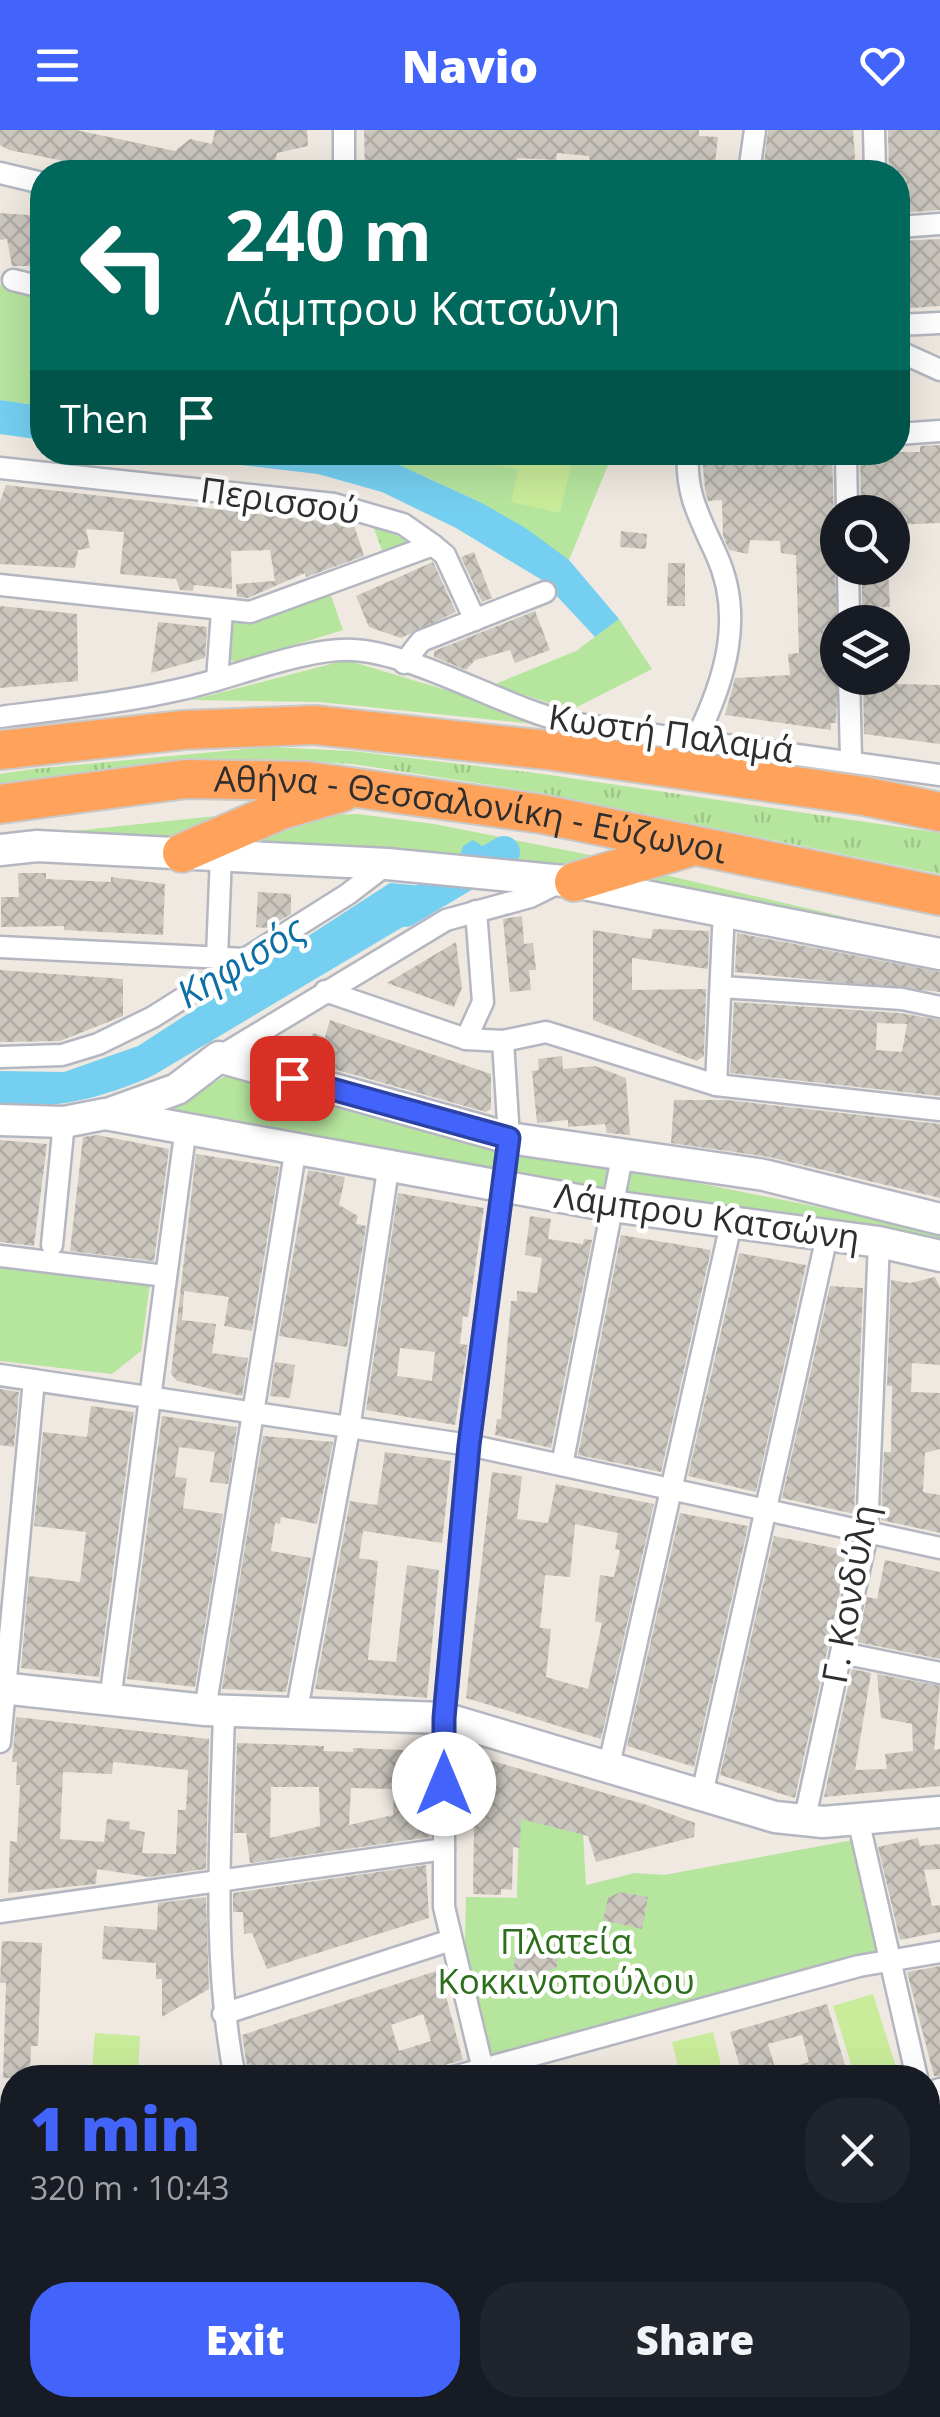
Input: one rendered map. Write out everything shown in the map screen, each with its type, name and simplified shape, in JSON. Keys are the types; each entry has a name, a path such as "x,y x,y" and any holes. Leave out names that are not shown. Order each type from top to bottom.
{"highway":[{"name":"Αθήνα - Θεσσαλονίκη - Εύζωνοι","path":"0,750 259,726 343,728 548,750 864,796 940,812"},
{"name":"Αθήνα - Θεσσαλονίκη - Εύζωνοι","path":"0,804 186,779 264,779 360,787 542,814 940,896"},
{"path":"182,853 281,810 360,787"},
{"path":"559,880 690,846"}],"street":[{"path":"344,130 344,160"},
{"path":"751,160 755,130"},
{"path":"874,130 875,160"},
{"path":"0,173 30,179"},
{"path":"910,226 940,224"},
{"path":"13,280 30,284"},
{"path":"910,324 940,322"},
{"path":"910,357 934,368"},
{"path":"910,433 940,431"},
{"path":"687,465 691,502 722,568 730,612 725,669 696,739"},
{"path":"846,465 847,495"},
{"name":"Περισσού","path":"0,468 334,504 403,524 433,545"},
{"path":"0,586 222,611 271,608 433,545 445,556 475,620"},
{"path":"404,663 421,641 545,592"},
{"path":"217,680 222,611"},
{"name":"Κωστή Παλαμά","path":"0,717 217,680 341,650 370,652 404,663 531,714 940,775"},
{"path":"849,695 850,759"},
{"path":"0,850 37,846 221,855 387,864 559,880 940,954"},
{"path":"217,956 221,855"},
{"path":"0,1057 62,1055 98,1044 153,1018 387,864"},
{"path":"105,1114 177,1089 325,991 446,920 530,897 559,880"},
{"path":"716,1086 724,909"},
{"path":"466,1040 484,1002 476,911"},
{"path":"0,947 245,959"},
{"path":"721,986 902,999 940,1007"},
{"path":"325,991 466,1040 504,1041 546,1032 716,1086 940,1110"},
{"path":"482,2065 448,1940 444,1718 469,1445 509,1138 504,1041"},
{"name":"Λάμπρου Κατσώνη","path":"220,1057 509,1138 764,1175 940,1220"},
{"name":"Λάμπρου Κατσώνη","path":"0,1120 64,1122 105,1114 611,1206 879,1242 940,1256"},
{"path":"52,1245 64,1122"},
{"path":"110,1700 186,1127"},
{"path":"232,2065 222,2014 215,1710 251,1412 296,1147"},
{"path":"562,1465 622,1157"},
{"path":"296,1715 349,1429 389,1163"},
{"path":"610,1765 731,1224"},
{"path":"702,1794 769,1509 827,1236"},
{"name":"Γ. Κονδύλη","path":"804,1822 867,1534 879,1242"},
{"path":"0,1256 166,1276"},
{"path":"0,1375 469,1445 940,1548"},
{"path":"0,1742 2,1688 34,1380"},
{"path":"842,1653 940,1673"},
{"path":"2,1688 215,1710 444,1718 804,1822 940,1812"},
{"path":"858,1819 914,2065"},
{"path":"0,1912 444,1850"},
{"path":"222,2014 448,1940"},
{"path":"513,2065 891,1960 940,1952"}],"green space":[{"path":"0,285 30,292 30,404 0,400"},
{"path":"399,465 608,465 569,560 482,503"},
{"path":"496,465 571,465 560,513 511,502 518,470"},
{"path":"373,526 405,540 409,549 385,558"},
{"path":"330,593 343,630 239,662 226,660 228,622 255,622"},
{"path":"619,619 652,669 571,710 493,685 576,651"},
{"path":"346,660 466,696 535,724 319,702 192,700"},
{"path":"268,747 352,751 543,774 940,833 940,874 542,793 352,764 266,759 101,771 0,784 0,774 33,769"},
{"path":"235,814 176,835 145,838 73,831"},
{"path":"358,814 434,824 610,859 577,874 250,846 254,833 307,815"},
{"path":"661,874 904,931 612,880"},
{"path":"226,1076 428,1129 913,1226 940,1233 940,1249 285,1135 167,1109"},
{"path":"0,1263 150,1283 141,1351 112,1374 0,1361"},
{"name":"Πλατεία Κοκκινοπούλου","path":"519,1816 583,1832 586,1885 635,1873 664,1875 853,1840 880,1960 494,2064 465,1943 466,1897 517,1898"},
{"path":"873,1994 895,2065 851,2065 833,2006"},
{"path":"713,2032 721,2065 678,2065 672,2042"},
{"path":"95,2033 140,2036 139,2065 93,2065"}],"water":[{"path":"0,400 30,404 30,438 0,434"},
{"path":"240,465 399,465 482,503 527,529 569,560 619,619 595,637 542,580 456,528 382,492 318,474"},
{"path":"473,840 514,866 458,862 463,846"},
{"path":"390,883 465,890 154,1075 79,1100 40,1106 0,1105 0,1071 64,1072 138,1046"}],"building":[{"path":"0,130 76,130 175,151 190,139 212,144 215,130 307,130 308,146 277,153 276,160 59,160 0,145"},
{"path":"364,130 699,130 699,136 718,137 715,160 590,160 589,156 557,153 556,160 365,160"},
{"path":"768,130 853,130 855,160 764,160"},
{"path":"888,130 940,130 940,210 910,212 910,160 889,160"},
{"path":"0,213 30,215 30,266 12,266 7,239 0,240"},
{"path":"940,239 940,306 910,308 910,240"},
{"path":"940,445 940,523 910,524 910,495 861,495 860,465 910,465 910,452 920,452 920,446"},
{"path":"703,465 832,465 833,495 820,495 820,585 836,585 836,605 820,605 820,695 837,695 836,723 831,723 831,730 725,715 735,678 790,675 788,654 799,653 796,555 781,553 780,541 750,540 748,554 729,550 723,536 722,500 708,501"},
{"path":"6,485 354,525 364,556 306,577 305,573 248,598 237,597 236,584 275,581 270,550 231,551 232,589 194,585 193,591 180,590 176,579 120,574 124,532 86,529 90,548 78,550 75,568 0,564 0,501"},
{"path":"621,531 647,534 646,549 620,547"},
{"path":"474,552 492,598 482,602 461,557"},
{"path":"433,562 456,612 401,638 369,627 356,596"},
{"path":"668,563 685,563 685,606 667,606"},
{"path":"862,585 889,585 890,605 862,605"},
{"path":"0,606 77,614 78,681 0,688"},
{"path":"535,611 550,650 515,663 510,650 475,660 466,670 434,657 434,651"},
{"path":"158,622 207,627 205,658 151,673"},
{"path":"910,684 940,685 940,744 864,734 863,695 910,695"},
{"path":"18,873 46,873 46,879 111,882 111,877 165,884 163,935 64,930 64,926 1,927 1,897 19,897"},
{"path":"258,892 291,894 291,914 267,928 256,927"},
{"path":"522,916 524,944 533,943 536,970 529,970 531,990 510,992 503,919"},
{"path":"653,929 709,931 708,969 632,958 632,990 706,989 704,1056 697,1061 593,1020 593,930 651,939"},
{"path":"737,933 940,972 940,992 735,972"},
{"path":"456,942 462,988 454,1007 387,983"},
{"path":"0,970 123,979 123,1016 60,1041 0,1042"},
{"path":"734,1002 900,1013 940,1020 940,1096 730,1073","holes":["877,1023 907,1024 902,1052 876,1050"]},
{"path":"330,1020 491,1074 491,1109 486,1112 305,1061 313,1033 325,1037"},
{"path":"562,1056 563,1069 595,1066 626,1078 630,1135 607,1133 605,1124 568,1127 568,1120 537,1123 532,1071 539,1070 538,1059"},
{"path":"674,1100 727,1100 940,1124 940,1198 769,1157 671,1143"},
{"path":"97,1135 169,1149 154,1261 70,1251 83,1137"},
{"path":"0,1140 47,1144 34,1246 0,1242"},
{"path":"196,1154 279,1167 252,1331 224,1326 229,1297 184,1291 182,1320 216,1324 212,1353 248,1358 242,1396 177,1381 171,1374"},
{"path":"308,1170 345,1177 339,1205 358,1216 356,1224 366,1226 347,1347 279,1336"},
{"path":"398,1193 484,1208 468,1317 463,1316 460,1344 468,1345 455,1425 366,1410","holes":["400,1348 435,1352 432,1381 397,1376"]},
{"path":"530,1216 551,1219 548,1239 583,1244 584,1239 592,1240 551,1448 495,1435 497,1419 501,1419 511,1301 517,1301 517,1291 537,1293 542,1258 525,1255"},
{"path":"621,1235 711,1250 661,1472 578,1455"},
{"path":"739,1253 806,1265 756,1492 688,1476"},
{"path":"935,1277 940,1288 940,1365 912,1363 911,1392 940,1393 940,1449 925,1453 923,1492 940,1495 940,1533 881,1520 884,1452 891,1452 892,1386 887,1386 891,1280 910,1283"},
{"path":"830,1286 863,1288 854,1514 782,1498"},
{"path":"275,1362 295,1365 290,1398 270,1396"},
{"path":"0,1389 19,1392 14,1447 0,1445"},
{"path":"91,1406 134,1412 99,1677 21,1668 29,1576 80,1582 86,1532 34,1526 43,1432 87,1437"},
{"path":"162,1416 237,1427 228,1484 210,1482 215,1452 179,1447 175,1477 187,1478 183,1508 223,1514 195,1687 127,1679"},
{"path":"263,1436 333,1442 317,1524 281,1517 280,1524 275,1523 271,1551 311,1558 286,1692 222,1689"},
{"path":"385,1452 451,1461 442,1543 363,1531 359,1558 378,1561 368,1660 396,1662 407,1565 439,1570 427,1698 315,1689 350,1501 377,1505"},
{"path":"492,1472 522,1476 517,1519 548,1523 556,1484 654,1504 601,1739 466,1698","holes":["575,1524 618,1533 615,1549 620,1550 614,1577 600,1575 595,1621 602,1623 588,1689 546,1677 551,1629 540,1628 545,1575 570,1577"]},
{"path":"680,1513 748,1526 694,1767 627,1746"},
{"path":"774,1536 849,1551 795,1798 720,1775"},
{"path":"885,1560 940,1572 940,1659 857,1642 867,1597 877,1599"},
{"path":"852,1669 871,1673 855,1770 887,1769 885,1754 913,1751 912,1724 881,1718 877,1674 940,1686 934,1750 940,1749 940,1786 824,1797"},
{"path":"16,1717 209,1739 206,1869 149,1877 97,1869 96,1884 8,1893 10,1841 17,1842 20,1785 16,1785 17,1762 12,1762","holes":["113,1762 188,1770 186,1810 178,1810 176,1854 142,1853 145,1832 129,1829 130,1822 107,1819 104,1842 60,1839 63,1772 112,1774"]},
{"path":"237,1743 324,1746 324,1751 430,1751 430,1837 250,1863 246,1833 234,1833","holes":["271,1787 319,1787 320,1826 270,1838","351,1788 394,1789 393,1815 349,1825"]},
{"path":"475,1756 647,1805 695,1823 694,1837 596,1862 588,1836 521,1819 520,1848 513,1847 512,1890 501,1889 501,1895 473,1894"},
{"path":"918,1838 920,1846 940,1844 940,1869 924,1870 932,1906 940,1905 940,1932 900,1940 878,1847"},
{"path":"426,1865 429,1918 267,1969 252,1933 244,1934 243,1912 233,1912 233,1893"},
{"path":"620,1892 648,1897 642,1929 603,1920 608,1898"},
{"path":"206,1897 209,1989 162,2017 162,1979 156,1979 156,1963 102,1959 104,1926 157,1930 158,1903"},
{"path":"2,1941 42,1943 38,2046 31,2046 30,2065 3,2065 6,1983 0,1983"},
{"path":"517,1941 559,1945 557,1967 533,1978 513,1975"},
{"path":"940,1966 940,2065 931,2065 907,1972"},
{"path":"439,1970 463,2060 445,2065 247,2065 242,2035","holes":["423,2014 431,2041 399,2051 391,2025"]},
{"path":"827,2004 845,2065 798,2065 809,2062 802,2035 768,2044 774,2065 739,2065 730,2032"}],"waterway":[{"name":"Κηφισός","path":"405,911 504,852"}],"route":[{"path":"292,1078 509,1138 469,1445 444,1718 444,1784"}]}
